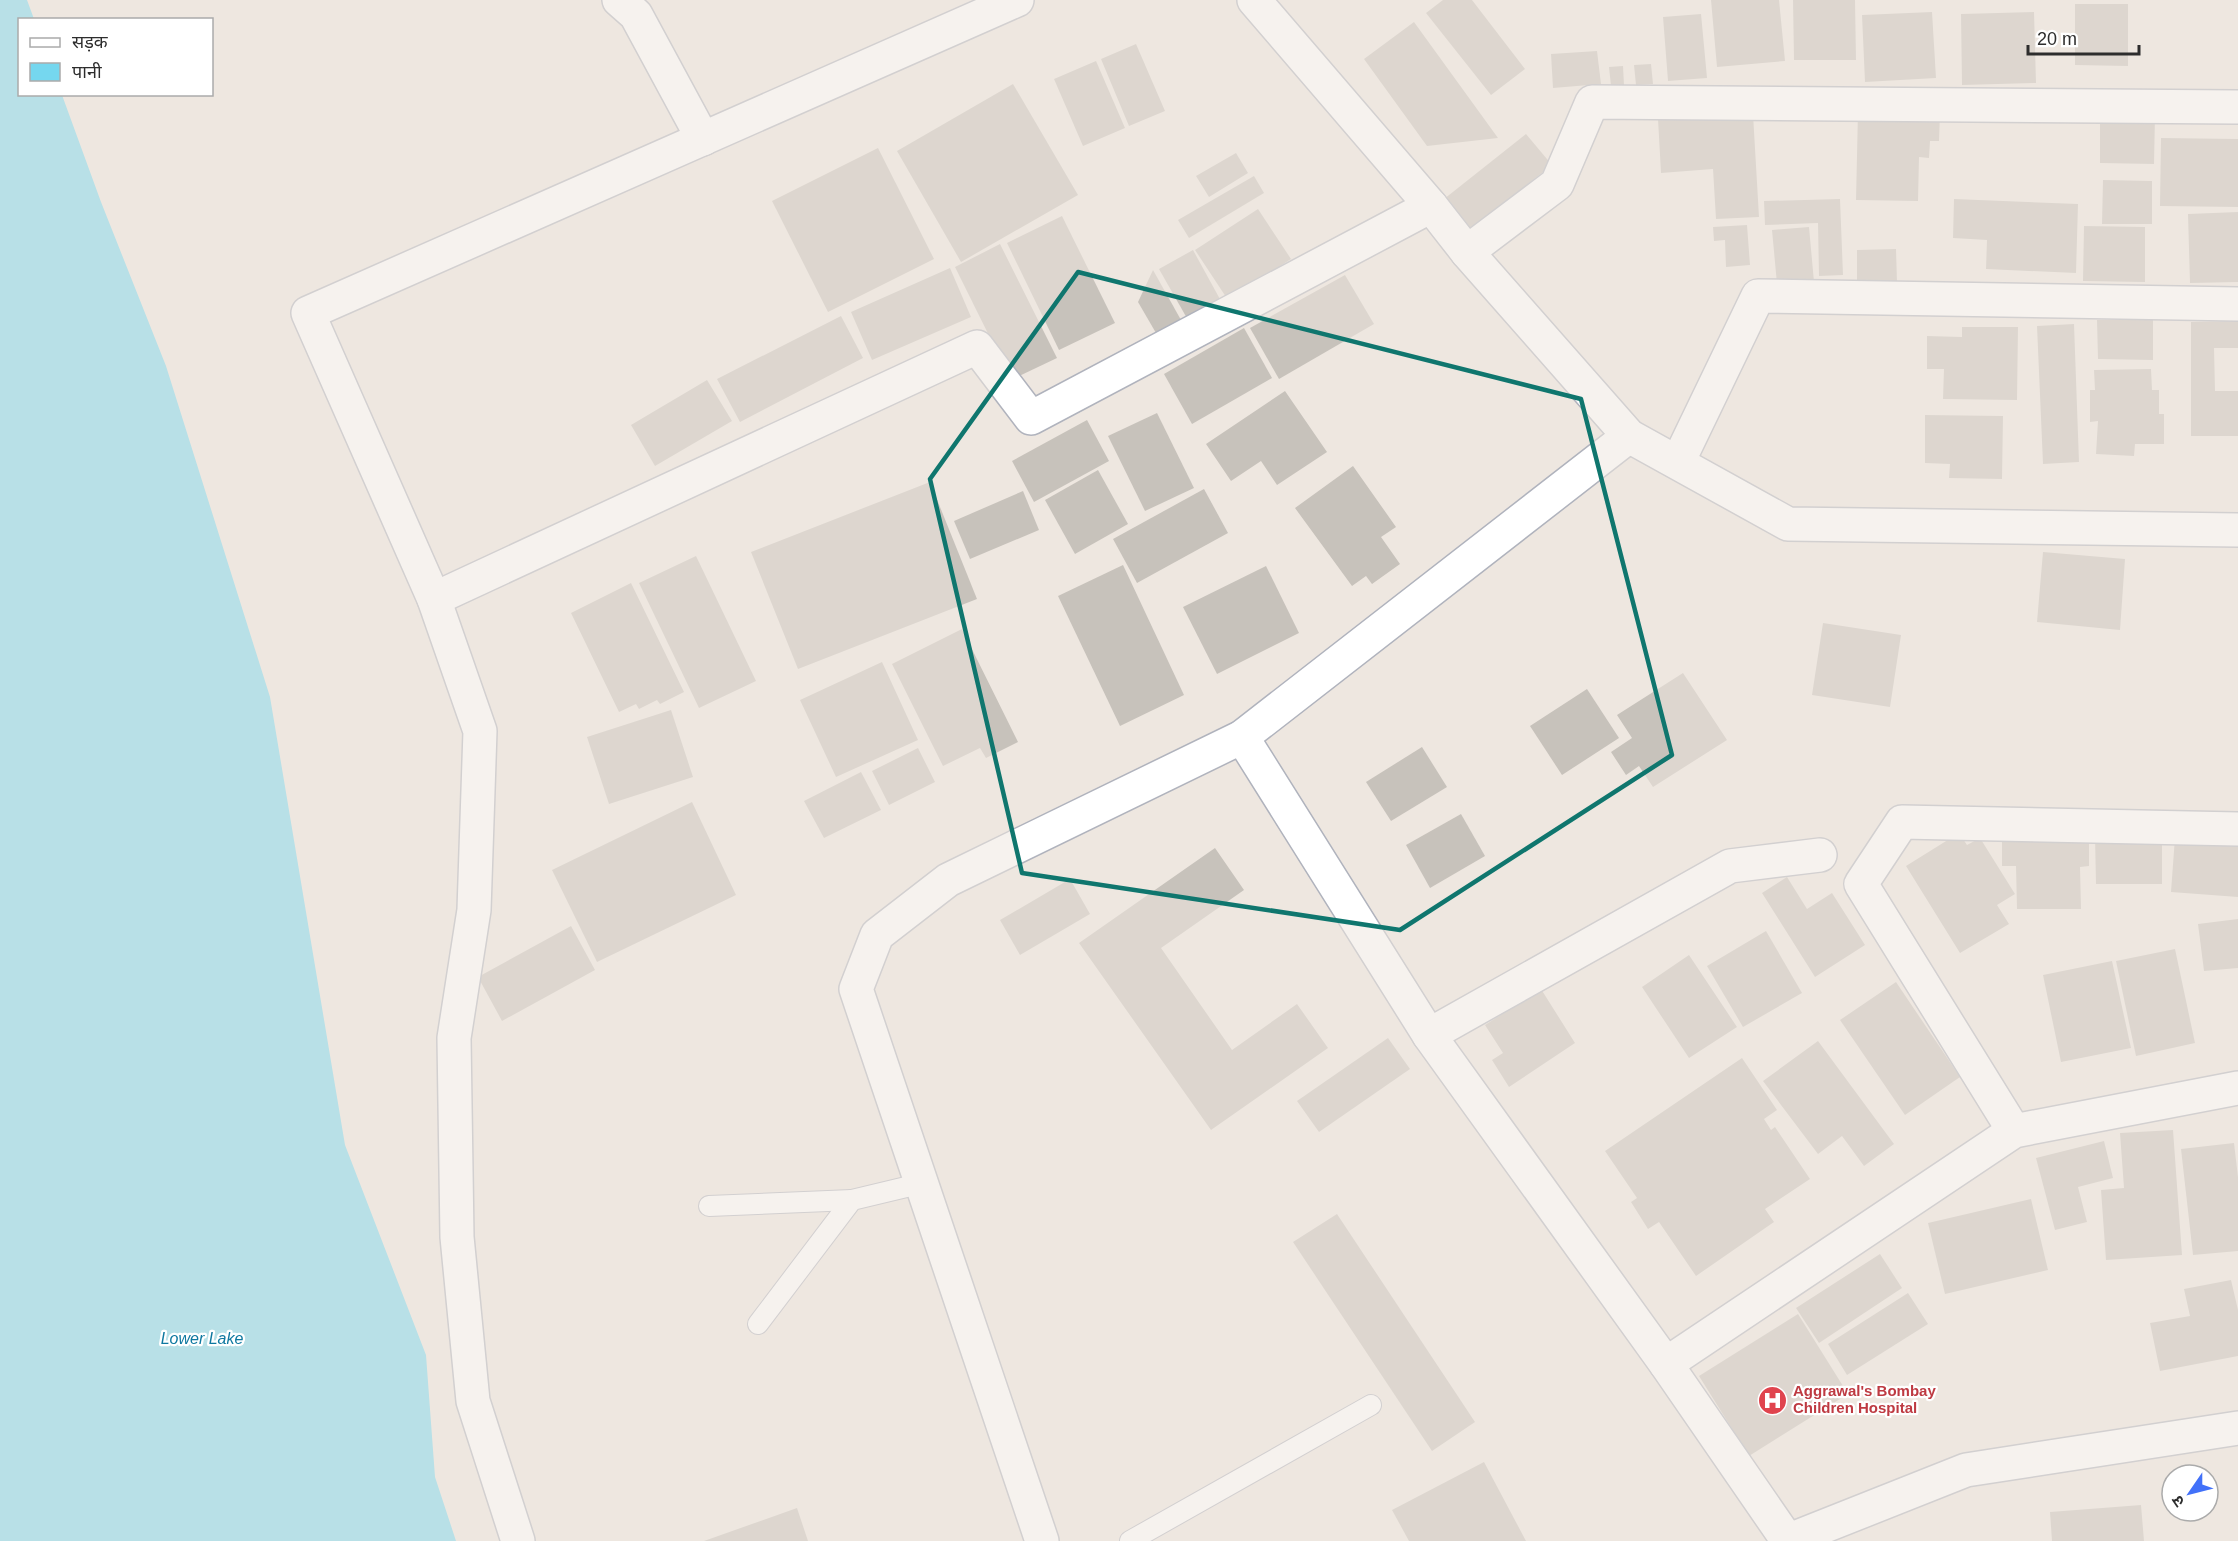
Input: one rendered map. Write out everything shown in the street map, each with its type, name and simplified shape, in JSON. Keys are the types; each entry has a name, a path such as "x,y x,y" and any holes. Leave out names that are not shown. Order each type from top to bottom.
{"street":[{"path":"619,0 636,15 703,139"},
{"path":"518,1541 473,1401 457,1237 454,1038 474,910 480,731 434,599 308,313 1017,0"},
{"path":"1254,0 1431,206 1467,252 1629,436 1788,524 2238,530"},
{"path":"1467,252 1557,183 1592,102 2238,107"},
{"path":"434,599 977,347 1031,418 1431,206"},
{"path":"1678,462 1758,296 2238,304"},
{"path":"1042,1541 856,989 877,935 948,880 1242,737 1629,436"},
{"path":"1242,737 1429,1035 1666,1364 1787,1541 1966,1470 2238,1428"},
{"path":"2014,1131 1861,884 1902,822 2238,829"},
{"path":"1429,1035 1730,866 1820,855"},
{"path":"1666,1364 2014,1131 2238,1089"}],"lane":[{"path":"709,1206 852,1200 923,1183"},
{"path":"758,1324 852,1200"},
{"path":"1130,1541 1371,1405"}],"highlighted area":[{"path":"1078,272 1581,399 1672,755 1400,930 1022,873 930,479"}],"water":[{"name":"Lower Lake","path":"0,0 27,0 34,18 18,18 18,96 62,96 101,202 166,366 270,697 345,1145 426,1355 435,1477 456,1541 0,1541"}],"building":[{"path":"1443,0 1472,0 1525,69 1491,95 1426,13"},
{"path":"1711,0 1779,0 1785,61 1717,67"},
{"path":"1793,0 1855,0 1856,60 1794,60"},
{"path":"2075,4 2128,4 2128,66 2075,65"},
{"path":"1932,12 1936,78 1865,82 1862,15"},
{"path":"2034,12 2036,83 1962,85 1961,14"},
{"path":"1701,14 1707,78 1668,81 1663,17"},
{"path":"1414,22 1498,138 1427,146 1364,59"},
{"path":"1136,44 1165,111 1129,126 1101,59"},
{"path":"1597,51 1601,84 1553,88 1551,54"},
{"path":"1096,61 1125,128 1083,146 1054,79"},
{"path":"1651,64 1653,84 1636,85 1634,65"},
{"path":"1623,66 1624,85 1611,86 1609,67"},
{"path":"1013,84 1078,195 961,262 897,151"},
{"path":"1858,111 1940,113 1939,141 1930,141 1929,158 1919,157 1918,201 1856,200"},
{"path":"1753,114 1759,217 1716,219 1713,169 1661,173 1658,119"},
{"path":"2100,116 2155,116 2154,164 2100,163"},
{"path":"1526,134 1552,165 1464,234 1439,203"},
{"path":"2161,138 2238,139 2238,207 2160,206"},
{"path":"878,148 934,259 828,312 772,201"},
{"path":"1236,153 1248,173 1209,197 1196,176"},
{"path":"1254,176 1264,193 1189,238 1178,220"},
{"path":"2103,180 2152,181 2152,224 2102,224"},
{"path":"1840,199 1843,275 1819,276 1818,223 1765,225 1764,201"},
{"path":"1954,199 2078,204 2076,273 1986,269 1987,240 1953,238"},
{"path":"1258,209 1291,259 1228,300 1195,250"},
{"path":"2238,212 2238,282 2190,283 2188,214"},
{"path":"1062,216 1115,323 1059,350 1007,243"},
{"path":"1747,225 1750,265 1726,267 1725,240 1714,241 1713,227"},
{"path":"2084,226 2145,227 2145,282 2083,281"},
{"path":"1809,227 1814,282 1777,284 1772,230"},
{"path":"1000,244 1057,358 1011,380 955,267"},
{"path":"1896,249 1897,282 1857,283 1857,250"},
{"path":"1193,250 1221,301 1188,320 1159,269"},
{"path":"950,268 971,317 872,360 851,312"},
{"path":"1153,270 1181,320 1156,333 1138,302"},
{"path":"1345,275 1374,324 1279,379 1250,328"},
{"path":"841,316 863,358 740,422 717,379"},
{"path":"2097,320 2153,320 2153,360 2098,359"},
{"path":"2238,321 2238,348 2214,348 2215,391 2238,391 2238,436 2191,436 2191,322"},
{"path":"2074,324 2079,462 2043,464 2037,326"},
{"path":"1962,327 2018,327 2017,400 1943,399 1944,369 1927,369 1927,336 1962,337"},
{"path":"1244,328 1272,378 1192,424 1164,374"},
{"path":"2151,369 2152,390 2159,390 2159,414 2164,414 2164,444 2135,444 2134,456 2096,454 2098,421 2090,422 2090,390 2095,390 2094,370"},
{"path":"707,380 732,421 655,466 631,425"},
{"path":"1285,391 1327,452 1277,485 1261,461 1231,481 1206,444"},
{"path":"1157,413 1194,488 1145,511 1108,436"},
{"path":"1925,415 2003,416 2002,479 1949,478 1950,464 1925,463"},
{"path":"1087,420 1109,461 1034,502 1012,461"},
{"path":"1353,466 1396,527 1381,537 1400,564 1372,584 1366,576 1352,586 1295,508"},
{"path":"1098,470 1128,524 1075,554 1045,500"},
{"path":"930,482 977,599 798,669 751,552"},
{"path":"1204,489 1228,533 1137,583 1113,539"},
{"path":"1023,491 1039,530 970,559 954,521"},
{"path":"2043,552 2125,559 2120,630 2037,622"},
{"path":"696,556 756,681 699,708 639,583"},
{"path":"1123,565 1184,695 1120,726 1058,596"},
{"path":"1266,566 1299,633 1217,674 1183,607"},
{"path":"631,583 684,692 660,704 657,700 639,709 636,704 619,712 571,613"},
{"path":"1823,623 1901,635 1890,707 1812,695"},
{"path":"962,629 1018,742 986,758 980,748 943,766 892,664"},
{"path":"882,662 918,740 836,777 800,700"},
{"path":"1683,673 1727,740 1653,787 1639,766 1626,775 1611,752 1632,738 1617,715"},
{"path":"1587,689 1619,738 1562,775 1530,726"},
{"path":"671,710 693,777 609,804 587,737"},
{"path":"1422,747 1447,787 1391,821 1366,782"},
{"path":"918,748 935,782 889,805 872,771"},
{"path":"861,772 881,810 824,838 804,801"},
{"path":"692,802 736,895 597,962 552,870"},
{"path":"1461,814 1485,856 1430,888 1406,845"},
{"path":"1959,833 1967,845 1980,838 2015,894 1997,905 2009,924 1960,953 1906,866"},
{"path":"2095,836 2162,836 2162,884 2096,884"},
{"path":"2175,837 2238,841 2238,897 2171,892"},
{"path":"2089,840 2089,866 2080,867 2081,909 2017,909 2016,866 2002,866 2002,841"},
{"path":"1215,848 1244,890 1161,948 1232,1050 1297,1004 1328,1048 1211,1130 1079,943"},
{"path":"1787,877 1807,909 1832,893 1865,945 1815,977 1762,893"},
{"path":"1070,879 1090,914 1020,955 1000,920"},
{"path":"2238,919 2238,968 2204,971 2198,924"},
{"path":"571,926 595,970 502,1021 478,977"},
{"path":"1766,931 1802,993 1743,1027 1707,966"},
{"path":"2175,949 2195,1043 2136,1056 2116,961"},
{"path":"1689,955 1737,1027 1689,1058 1642,987"},
{"path":"2112,961 2131,1048 2061,1062 2043,975"},
{"path":"1896,982 1960,1077 1905,1115 1840,1020"},
{"path":"1541,989 1575,1043 1509,1087 1492,1060 1503,1053 1485,1025"},
{"path":"1388,1038 1410,1069 1319,1132 1297,1101"},
{"path":"1818,1041 1894,1144 1864,1166 1842,1136 1818,1154 1763,1081"},
{"path":"1742,1058 1777,1110 1764,1119 1771,1130 1775,1127 1810,1179 1765,1209 1774,1222 1696,1276 1659,1222 1648,1229 1631,1202 1637,1198 1605,1151"},
{"path":"2173,1130 2182,1255 2106,1260 2101,1190 2124,1188 2120,1133"},
{"path":"2104,1141 2113,1178 2078,1187 2087,1222 2055,1230 2036,1158"},
{"path":"2234,1143 2238,1177 2238,1251 2193,1255 2181,1149"},
{"path":"2031,1199 2048,1270 1945,1294 1928,1223"},
{"path":"1337,1214 1475,1422 1432,1451 1293,1242"},
{"path":"1880,1254 1902,1288 1819,1343 1796,1308"},
{"path":"2231,1280 2238,1310 2238,1356 2160,1371 2150,1323 2190,1316 2184,1289"},
{"path":"1908,1293 1928,1324 1847,1375 1828,1344"},
{"path":"1798,1314 1848,1394 1749,1456 1699,1376"},
{"path":"1484,1462 1526,1541 1409,1541 1392,1510"},
{"path":"2141,1505 2144,1541 2052,1541 2050,1512"},
{"path":"797,1508 808,1541 704,1541"}],"place":[{"name":"Aggrawal's Bombay Children Hospital","path":"1772,1400"}]}
